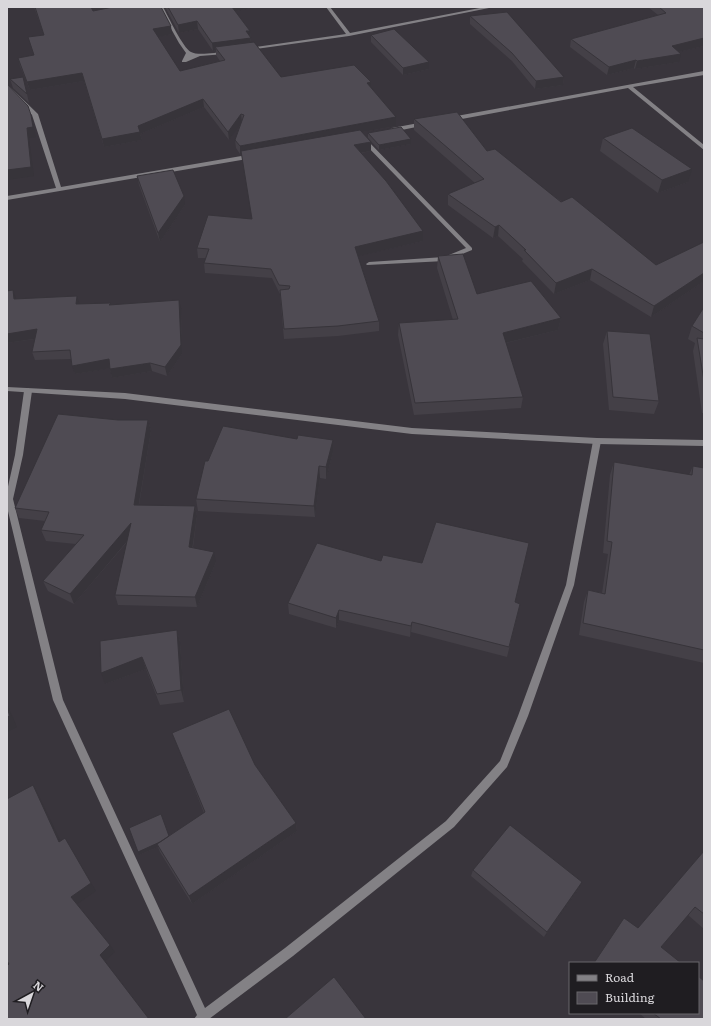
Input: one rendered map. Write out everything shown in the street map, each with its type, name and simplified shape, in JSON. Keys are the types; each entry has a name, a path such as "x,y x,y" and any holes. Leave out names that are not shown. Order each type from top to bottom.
{"street":[{"path":"161,7 181,43 189,53 199,55"},
{"path":"328,7 349,35"},
{"path":"244,50 349,35 492,7"},
{"path":"189,53 184,61 199,55 230,52"},
{"path":"445,121 704,73"},
{"path":"7,86 35,114 59,189"},
{"path":"629,87 704,148"},
{"path":"384,132 430,123"},
{"path":"368,135 361,136 470,249 445,259 369,264"},
{"path":"7,198 263,154"},
{"path":"7,389 125,396 412,431 597,442 704,443"},
{"path":"28,391 19,455 9,499 58,700 202,1017 289,952 450,824 504,764 523,716 570,585 597,442"}],"building":[{"path":"35,7 91,7 93,11 113,7 161,7 171,26 153,29 180,71 225,60 215,47 254,42 281,77 354,65 371,82 367,83 396,117 240,146 235,140 244,115 241,114 228,132 203,99 138,126 140,132 102,139 82,73 27,82 18,58 34,55 28,37 44,35"},
{"path":"168,7 232,7 250,31 246,31 251,38 212,43 197,21 178,25"},
{"path":"659,7 704,7 704,38 672,46 681,54 636,60 609,67 571,39 666,13"},
{"path":"507,12 564,77 536,81 512,53 470,16"},
{"path":"394,29 429,62 403,68 371,35"},
{"path":"23,77 27,94 10,79"},
{"path":"7,84 28,106 31,115 33,127 27,128 31,167 7,170"},
{"path":"457,112 487,151 495,149 561,202 572,197 656,265 704,242 704,273 654,306 592,269 556,283 524,250 526,250 499,225 495,227 448,194 484,179 414,119"},
{"path":"401,127 411,139 379,145 368,133"},
{"path":"632,128 692,169 662,180 603,138"},
{"path":"360,130 371,142 354,145 386,181 423,231 355,247 379,321 338,326 284,329 280,290 289,289 290,286 279,285 271,269 204,263 209,249 197,248 208,215 252,219 241,151"},
{"path":"173,170 184,196 158,233 137,176"},
{"path":"463,254 477,294 531,281 561,318 503,333 523,397 415,403 399,323 458,319 438,256"},
{"path":"13,290 14,299 77,296 76,304 111,303 109,305 179,300 181,345 165,367 150,363 110,369 109,359 72,366 70,350 32,352 37,329 7,334 7,291"},
{"path":"704,307 704,333 692,326"},
{"path":"607,331 650,334 659,401 613,397"},
{"path":"697,338 704,339 704,381"},
{"path":"58,414 118,420 148,420 134,505 195,506 189,547 214,552 195,597 115,595 131,523 70,594 43,581 84,535 41,530 49,512 15,508"},
{"path":"223,426 297,439 298,435 333,440 326,467 319,466 314,506 196,499 205,461 208,461"},
{"path":"614,462 692,475 693,466 704,468 704,650 583,623 588,590 605,594 612,542 607,541"},
{"path":"436,522 529,543 515,602 520,604 509,647 412,622 411,626 339,610 336,618 288,603 317,543 381,561 383,555 422,563"},
{"path":"177,630 181,690 157,694 142,657 101,673 100,641"},
{"path":"7,708 10,716 7,717"},
{"path":"229,709 255,765 296,823 189,896 157,844 205,812 172,733"},
{"path":"33,785 59,842 65,838 91,883 71,897 110,945 100,955 149,1019 7,1019 7,966 9,964 7,961 7,799"},
{"path":"161,814 169,836 160,842 138,852 129,828"},
{"path":"510,825 582,882 547,932 473,870"},
{"path":"704,851 704,914 695,907 661,947 680,962 595,962 624,918 638,928"},
{"path":"334,977 366,1019 285,1019"},
{"path":"699,977 704,981 704,1019 661,1019 654,1014 699,1014"}]}
